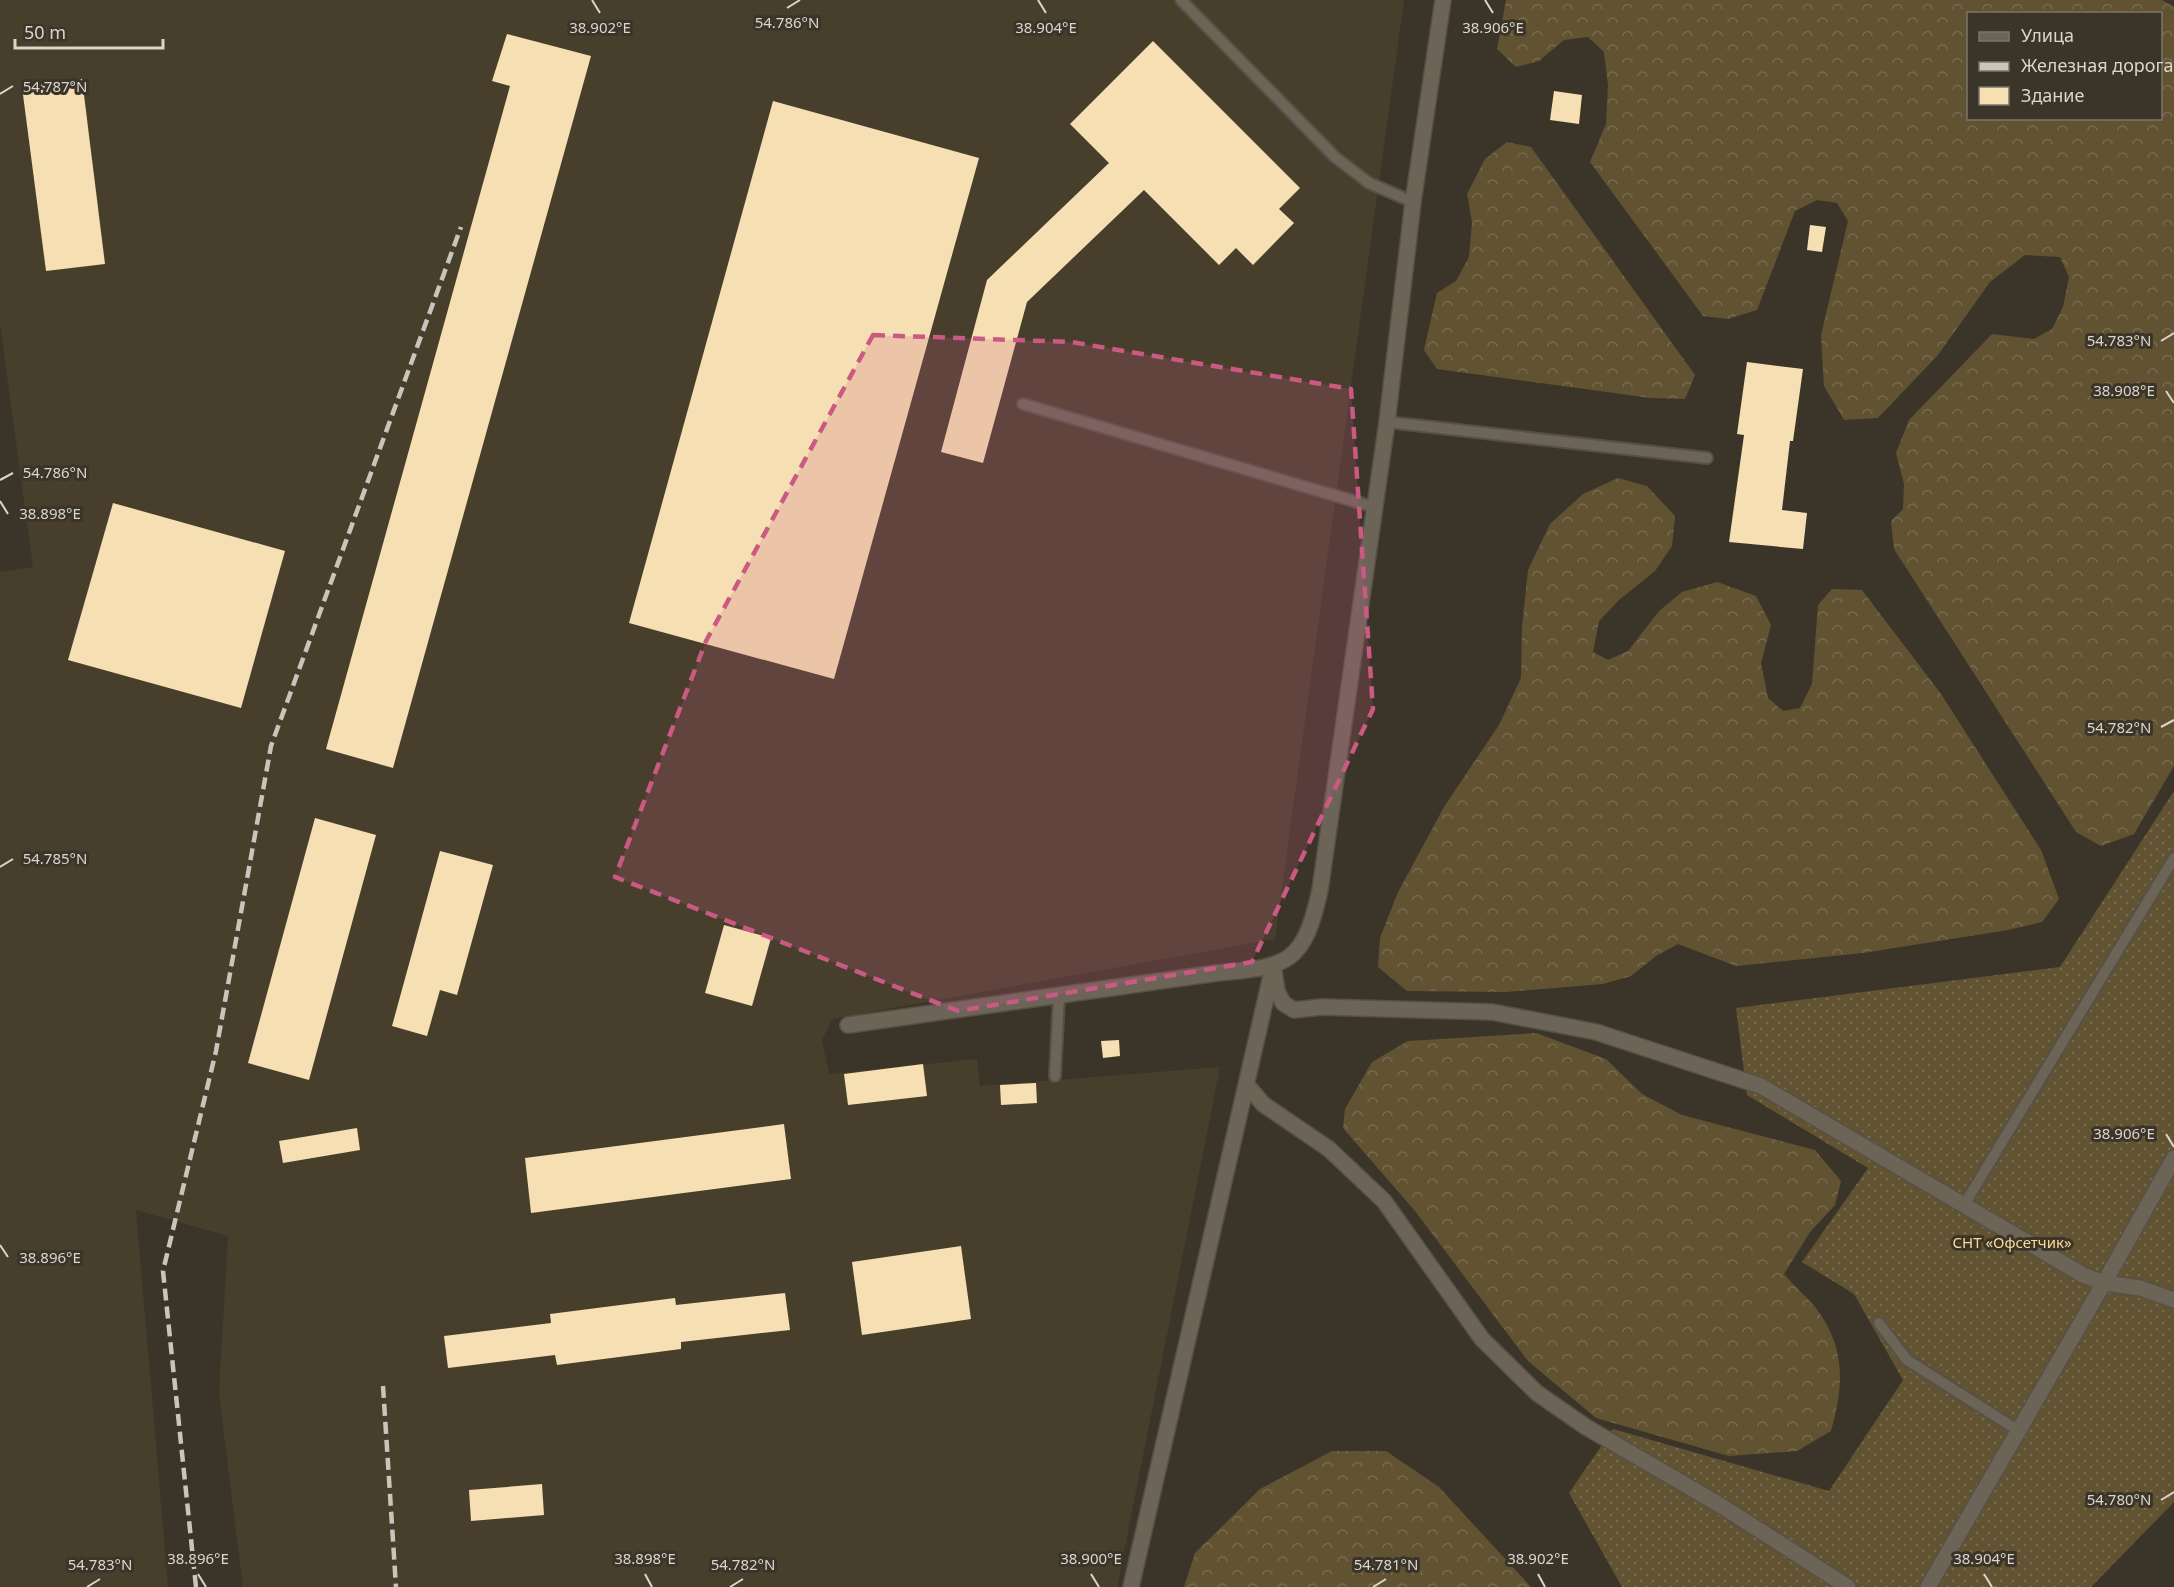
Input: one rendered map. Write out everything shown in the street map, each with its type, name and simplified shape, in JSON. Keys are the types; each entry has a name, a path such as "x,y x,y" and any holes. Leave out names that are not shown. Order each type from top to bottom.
{"street":[{"path":"848,1025 1262,969 1287,959 1303,945 1313,920 1387,422 1413,202 1443,0"},
{"path":"1131,1587 1273,964"},
{"path":"1273,964 1277,991 1283,1003 1294,1010 1322,1007 1492,1012 1596,1032 1761,1086 2084,1275 2104,1283 2140,1288 2174,1300"},
{"path":"1247,1085 1263,1104 1329,1149 1384,1201 1482,1339 1537,1394 1586,1427 1720,1505 1848,1587"},
{"path":"1928,1587 2174,1158"}],"lane":[{"path":"1181,0 1335,157 1369,183 1413,202"},
{"path":"1023,405 1374,507"},
{"path":"1387,422 1707,458"},
{"path":"1964,1205 2174,858"},
{"path":"1055,1076 1059,996"},
{"path":"1879,1323 1907,1360 2019,1431"}],"highlighted area":[{"path":"873,335 1071,342 1351,389 1373,709 1252,962 958,1011 615,877 706,641"}],"shaded area":[{"path":"0,0 1404,0 1275,939 832,1019 822,1040 829,1074 977,1059 980,1086 1220,1067 1117,1587 243,1587 219,1394 228,1236 136,1210 168,1587 0,1587 0,572 33,567 0,324"}],"green space":[{"path":"1506,0 2162,0 2174,7 2174,766 2134,834 2101,846 2076,832 1894,549 1891,521 1903,509 1904,484 1896,453 1909,420 1992,334 2034,339 2052,329 2063,307 2069,277 2060,257 2025,255 1990,282 1938,355 1878,418 1844,420 1824,386 1821,335 1848,221 1837,203 1817,200 1795,211 1757,310 1728,319 1703,316 1590,162 1606,124 1608,85 1604,52 1588,37 1564,40 1539,61 1516,67 1497,49"},
{"path":"1507,142 1531,147 1695,375 1685,399 1651,398 1437,369 1424,350 1437,293 1456,281 1469,257 1472,222 1467,194 1485,159"},
{"path":"1618,478 1647,486 1675,516 1672,546 1655,571 1619,600 1599,621 1593,652 1608,660 1628,651 1659,611 1682,592 1717,582 1756,596 1771,625 1761,663 1768,698 1783,711 1800,708 1812,684 1818,605 1832,589 1862,590 1941,694 2041,850 2059,899 2042,922 2008,930 1863,953 1736,966 1678,944 1656,956 1631,976 1603,984 1506,992 1407,991 1378,967 1380,938 1398,892 1444,807 1499,725 1521,678 1522,627 1528,570 1550,524 1583,494"},
{"name":"СНТ «Офсетчик»","path":"2174,791 2174,1502 2091,1587 1622,1587 1569,1493 1613,1429 1829,1491 1903,1380 1854,1294 1802,1262 1868,1168 1747,1095 1736,1008 2060,967"},
{"path":"1536,1033 1606,1059 1642,1094 1682,1115 1815,1150 1841,1181 1835,1205 1810,1232 1784,1274 1816,1308 1833,1338 1840,1367 1840,1382 1831,1431 1797,1451 1729,1456 1596,1418 1528,1361 1415,1211 1343,1128 1345,1109 1372,1062 1408,1041"},
{"path":"1332,1451 1386,1451 1439,1487 1531,1587 1184,1587 1195,1553 1260,1489"}],"building":[{"path":"507,34 591,56 393,768 326,749 510,86 492,81"},
{"path":"1153,41 1300,188 1279,209 1294,223 1253,265 1236,248 1219,265 1144,190 1027,302 983,463 941,452 987,280 1109,163 1070,124"},
{"path":"82,79 105,264 46,271 22,87"},
{"path":"1554,91 1582,95 1579,124 1550,120"},
{"path":"773,101 979,158 834,679 629,623"},
{"path":"1810,225 1826,227 1822,252 1807,250"},
{"path":"1747,362 1803,369 1793,441 1790,441 1782,510 1807,513 1803,549 1729,542 1744,435 1737,434"},
{"path":"113,503 285,551 241,708 68,660"},
{"path":"315,818 376,835 309,1080 248,1063"},
{"path":"440,851 493,865 457,995 440,990 427,1036 392,1026"},
{"path":"724,925 771,938 752,1006 705,993"},
{"path":"1119,1040 1120,1056 1103,1058 1101,1041"},
{"path":"923,1064 927,1096 848,1105 844,1074"},
{"path":"1036,1083 1037,1103 1001,1105 1000,1085"},
{"path":"784,1124 791,1179 531,1213 525,1158"},
{"path":"357,1128 360,1150 283,1163 279,1141"},
{"path":"961,1246 971,1319 862,1335 852,1262"},
{"path":"785,1293 790,1330 681,1342 681,1349 557,1365 555,1355 448,1368 444,1336 551,1323 550,1314 675,1298 676,1305"},
{"path":"542,1484 544,1515 471,1521 469,1490"}],"railway":[{"path":"196,1587 163,1271 216,1051 271,746 461,227"},
{"path":"383,1386 396,1587"}]}
